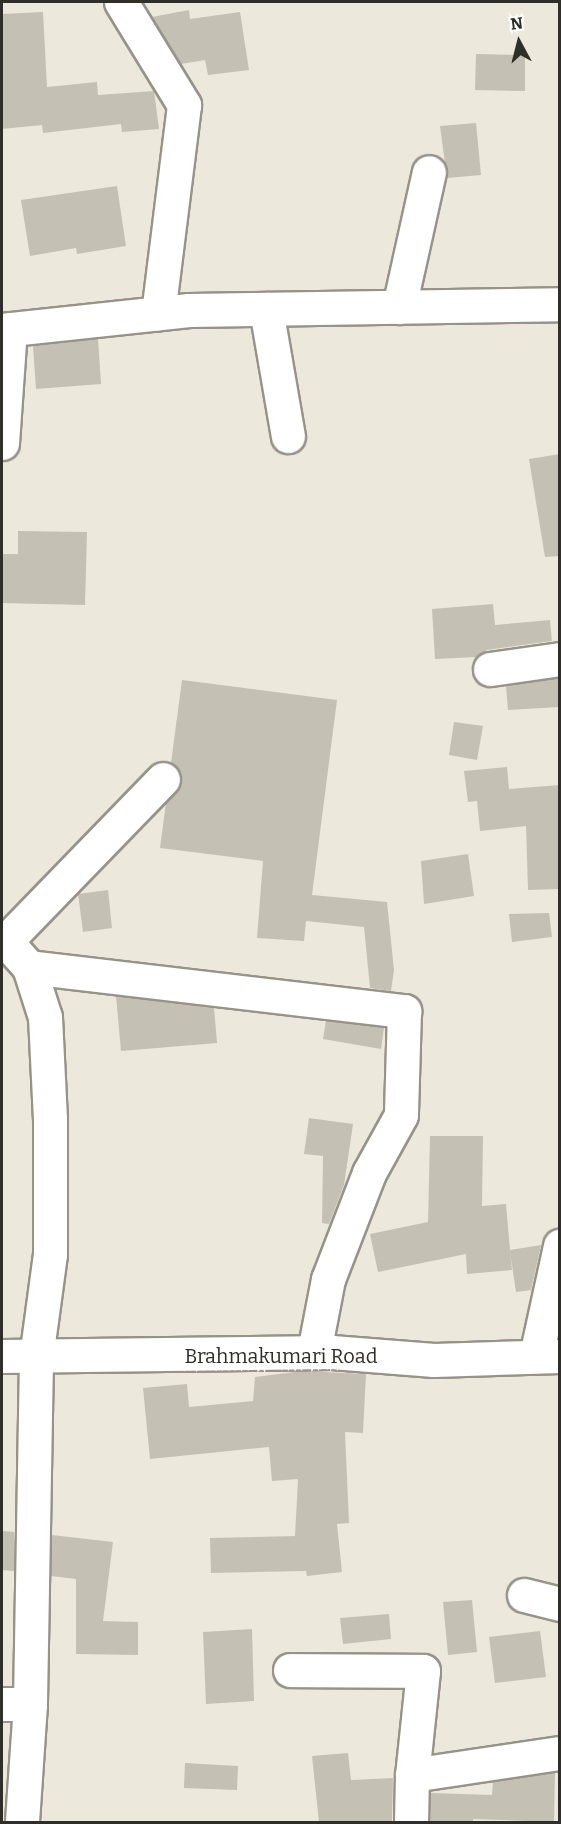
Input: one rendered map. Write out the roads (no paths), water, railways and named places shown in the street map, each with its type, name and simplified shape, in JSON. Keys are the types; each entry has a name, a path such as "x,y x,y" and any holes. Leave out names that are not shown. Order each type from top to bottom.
{"street":[{"path":"121,2 184,105 158,313"},
{"path":"399,307 429,172"},
{"path":"2,443 6,329 158,313 560,304"},
{"path":"266,309 288,436"},
{"path":"490,669 560,659"},
{"path":"22,1822 16,1704 36,1358 50,1254 50,1119 45,1017 29,967 4,938 163,779"},
{"path":"29,967 404,1011 401,1115 369,1173 328,1279 314,1352"},
{"path":"548,1356 560,1246"},
{"name":"Brahmakumari Road","path":"2,1356 36,1358 314,1352 434,1360 548,1356"},
{"path":"524,1595 560,1604"},
{"path":"290,1670 423,1671 412,1775 411,1822"},
{"path":"412,1775 560,1754"}]}
